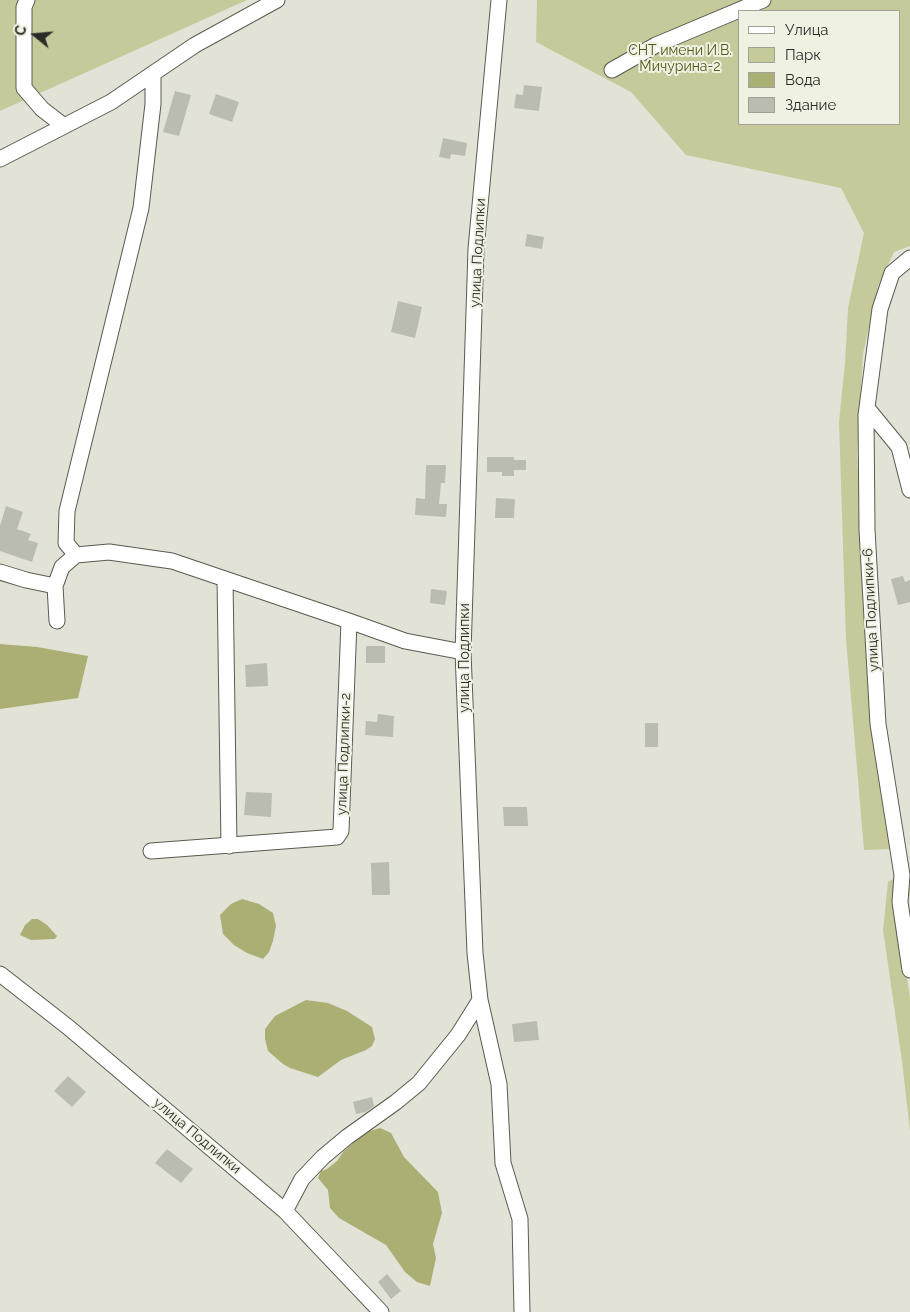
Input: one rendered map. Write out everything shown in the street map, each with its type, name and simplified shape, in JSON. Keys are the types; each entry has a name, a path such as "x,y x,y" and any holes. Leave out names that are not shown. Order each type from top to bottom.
{"street":[{"path":"27,0 24,8 24,88 42,109 64,126"},
{"path":"0,159 111,102 194,46 277,0"},
{"name":"улица Подлипки","path":"498,0 476,249 462,652 475,953 480,1000 499,1084 503,1164 520,1219 522,1312"},
{"path":"740,10 764,0"},
{"path":"612,70 656,45 738,11"},
{"path":"76,555 66,543 67,511 142,208 153,104 153,74"},
{"name":"улица Подлипки-6","path":"910,258 892,273 880,309 867,408 867,530 878,724 902,875 900,902 906,920 910,970"},
{"path":"867,408 899,447 910,490"},
{"path":"57,621 55,586 62,567 76,555 109,552 172,561 349,620 405,641 462,652"},
{"path":"0,572 55,586"},
{"path":"225,579 229,846"},
{"name":"улица Подлипки-2","path":"151,851 337,837 341,831 349,620"},
{"name":"улица Подлипки","path":"0,974 68,1027 285,1212 381,1312"},
{"path":"285,1212 302,1180 323,1157 419,1083 458,1035 480,1000"}],"green space":[{"path":"0,0 247,0 0,111"},
{"name":"СНТ имени И.В. Мичурина-2","path":"537,0 910,0 910,246 894,252 878,286 863,354 857,454 866,638 890,849 864,850 846,639 839,422 848,308 864,233 841,188 686,155 631,92 536,42"},
{"path":"910,869 910,896 900,902 900,931 910,998 910,1131 883,930 888,882"}],"water":[{"path":"0,644 37,647 88,656 78,698 0,709"},
{"path":"242,899 259,904 273,913 276,926 273,941 269,952 263,959 247,953 234,945 223,934 220,915 231,904"},
{"path":"32,919 38,919 47,925 57,936 55,939 31,940 20,935 25,925"},
{"path":"306,1000 328,1003 347,1011 372,1027 375,1039 372,1046 341,1060 318,1077 283,1064 268,1051 265,1029 275,1016"},
{"path":"380,1128 391,1133 404,1157 438,1192 442,1213 433,1244 436,1258 430,1286 417,1282 405,1272 386,1245 339,1218 330,1208 328,1190 318,1178 321,1171 337,1161 344,1151 366,1132"}],"building":[{"path":"524,85 542,87 539,111 514,108 516,94 523,95"},
{"path":"175,91 191,95 179,136 163,132"},
{"path":"216,94 239,102 232,122 209,114"},
{"path":"443,138 467,143 465,156 451,154 450,159 439,157"},
{"path":"527,234 544,237 542,249 525,246"},
{"path":"398,301 422,307 415,338 391,332"},
{"path":"487,457 514,457 514,460 526,460 526,470 514,470 514,476 502,476 502,472 487,472"},
{"path":"426,465 446,465 445,483 441,483 439,504 447,504 446,517 415,515 416,498 425,499"},
{"path":"496,498 515,499 514,518 495,518"},
{"path":"6,506 23,512 17,529 31,534 28,540 38,543 32,562 0,551 0,526"},
{"path":"903,576 905,582 910,580 910,602 898,605 891,579"},
{"path":"431,589 447,591 445,605 430,603"},
{"path":"366,646 385,646 385,663 366,663"},
{"path":"267,663 268,686 246,687 245,665"},
{"path":"378,714 394,716 393,737 365,735 366,721 377,722"},
{"path":"645,723 658,723 658,747 645,747"},
{"path":"246,792 272,793 271,817 244,815"},
{"path":"503,807 527,807 528,826 504,826"},
{"path":"389,862 390,895 372,895 371,863"},
{"path":"537,1021 539,1040 514,1042 512,1024"},
{"path":"68,1076 86,1092 72,1107 54,1091"},
{"path":"372,1097 374,1106 366,1112 356,1114 353,1102"},
{"path":"167,1149 193,1169 181,1183 155,1163"},
{"path":"387,1274 401,1291 391,1299 378,1282"}]}
